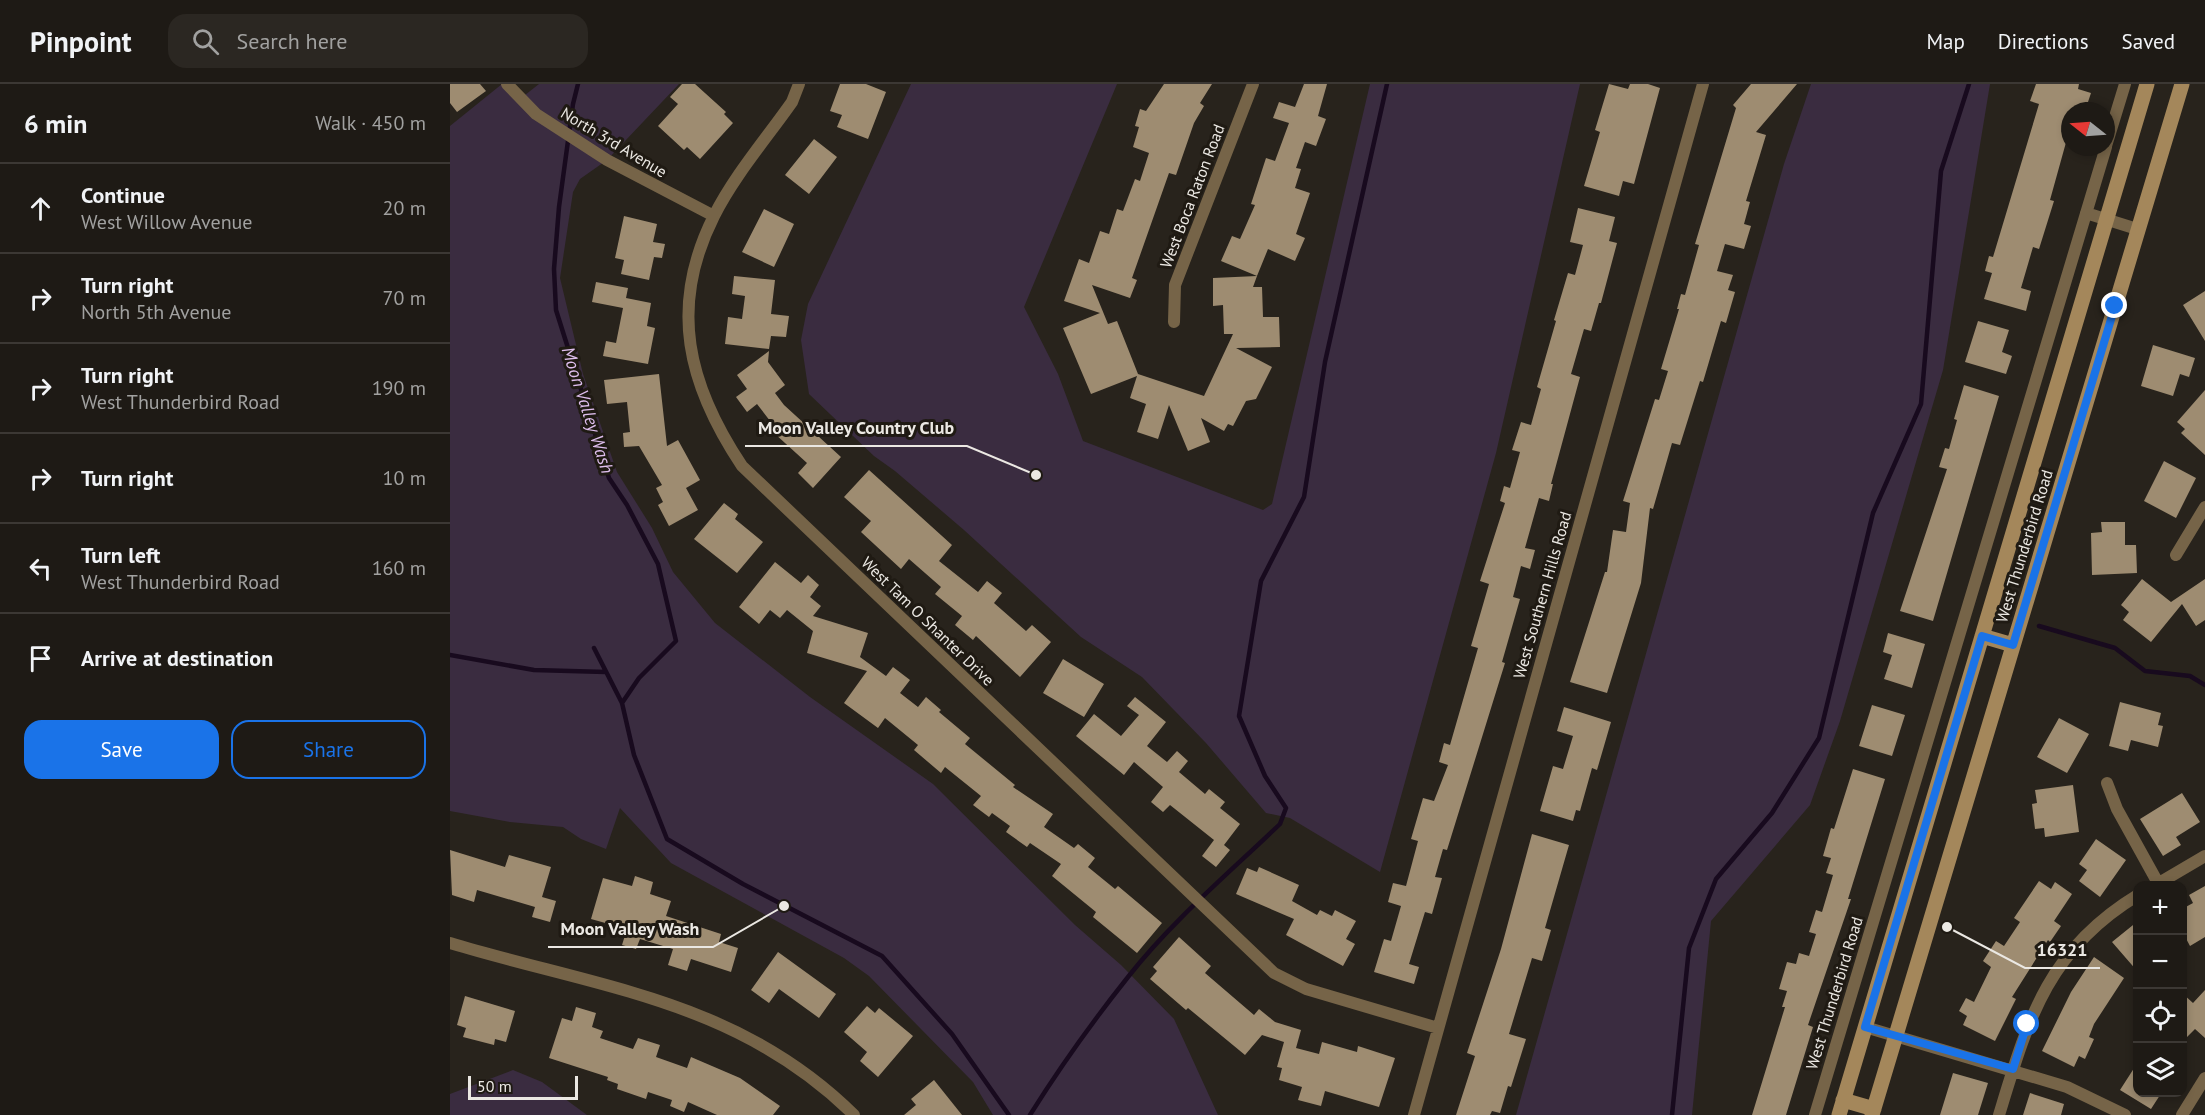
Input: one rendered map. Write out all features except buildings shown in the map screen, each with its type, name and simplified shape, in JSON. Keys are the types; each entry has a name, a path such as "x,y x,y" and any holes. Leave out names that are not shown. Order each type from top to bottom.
{"main road":[{"name":"West Thunderbird Road","path":"1839,1115 2147,84"},
{"name":"West Thunderbird Road","path":"1873,1112 2182,84"},
{"path":"1982,636 2013,645"},
{"path":"1844,1100 1873,1112"}],"street":[{"name":"North 3rd Avenue","path":"507,84 526,106 552,125 628,173 714,216"},
{"name":"West Tam O Shanter Drive","path":"800,84 792,102 714,216 701,247 693,278 688,317 691,355 704,398 721,434 742,466 1274,972 1306,988 1438,1028"},
{"name":"West Boca Raton Road","path":"1174,322 1175,285 1252,84"},
{"name":"West Southern Hills Road","path":"1414,1115 1703,84"},
{"name":"West Thunderbird Road","path":"2115,117 2125,84"},
{"name":"West Thunderbird Road","path":"1815,1115 2103,156"},
{"path":"2086,213 2137,229"},
{"path":"2176,555 2205,507"},
{"path":"2107,783 2117,809 2154,881"},
{"path":"2161,881 2205,856"},
{"path":"1999,1115 2034,1007 2063,960 2094,927 2133,899"},
{"path":"450,944 675,1005 720,1023 791,1061 854,1115"},
{"path":"1865,1027 2013,1069 2067,1087 2125,1115"},
{"path":"2182,1115 2205,1078"},
{"name":"West Thunderbird Road","path":"1822,1093 1844,1100"}],"shaded area":[{"path":"502,84 520,99 539,84 679,84 607,160 580,179 573,192 560,278 583,374 617,472 652,528 673,572 715,623 810,697 933,784 1075,925 1121,965 1174,1019 1218,1115 993,1115 973,1082 869,976 844,958 671,863 620,808 606,849 581,839 563,827 510,822 450,811 450,126"},
{"path":"911,84 1117,84 1024,307 1058,374 1083,441 1263,510 1272,504 1370,84 1580,84 1496,453 1380,872 1290,818 1266,813 1206,743 1142,677 1081,637 964,530 874,456 809,394 801,340 808,304"},
{"path":"1811,84 1990,84 1943,370 1840,721 1810,805 1711,921 1692,1115 1516,1115 1784,164"},
{"path":"513,1070 542,1082 587,1115 450,1115 450,1094"}],"waterway":[{"name":"Moon Valley Wash","path":"578,84 573,104 559,207 554,269 556,310 609,478 627,505 658,564 676,641 639,678 622,703"},
{"path":"1030,1115 1090,1027 1145,956 1201,898 1280,824 1286,808 1265,776 1239,716 1261,581 1304,497 1325,362 1387,84"},
{"path":"1672,1115 1689,948 1716,879 1772,813 1819,738 1873,513 1921,404 1941,171 1969,84"},
{"path":"2039,626 2115,648 2145,671 2190,676 2205,685"},
{"name":"Moon Valley Wash","path":"594,648 622,703 634,755 667,839 743,884 882,956 952,1034 1009,1115"},
{"name":"Moon Valley Wash","path":"450,655 534,670 606,672"}],"place":[{"name":"Moon Valley Country Club","path":"1036,475"},
{"name":"Moon Valley Wash","path":"784,906"},
{"name":"16321","path":"1947,927"}],"route":[{"path":"2027,1024 2013,1069 1865,1027 1982,636 2013,645 2115,306"}]}
